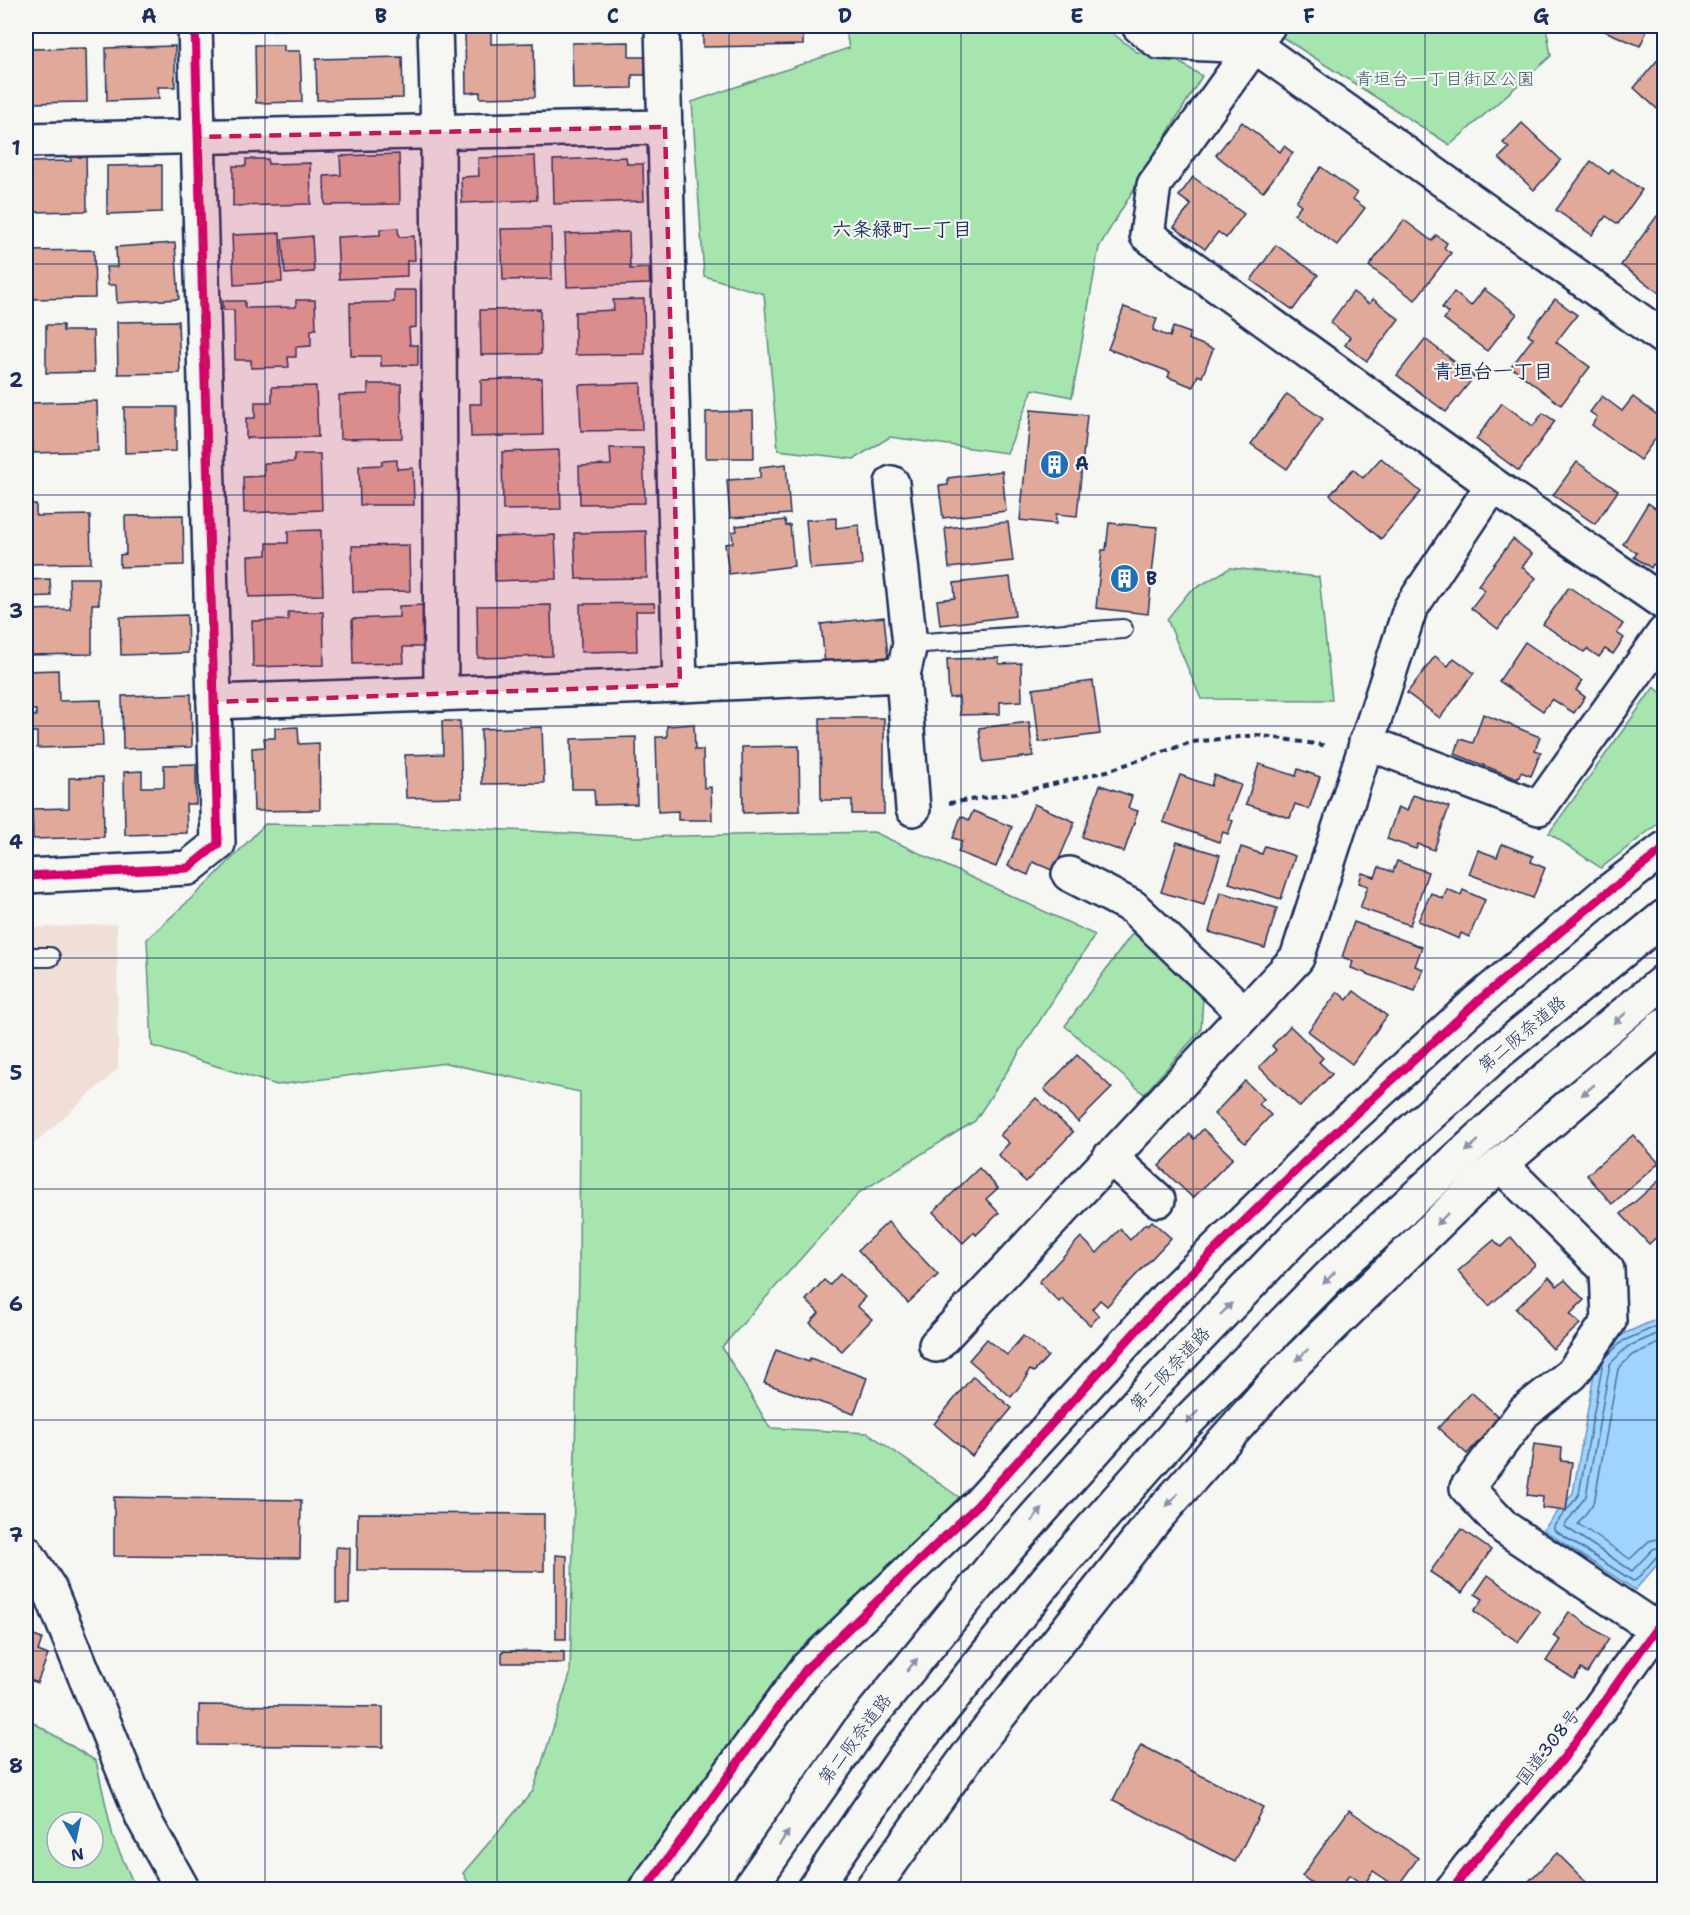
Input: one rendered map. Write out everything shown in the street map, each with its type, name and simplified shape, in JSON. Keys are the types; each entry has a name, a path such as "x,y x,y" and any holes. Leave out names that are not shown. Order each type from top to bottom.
{"main road":[{"path":"26,876 188,868 218,844 195,26"},
{"path":"435,26 438,131 441,694"},
{"path":"662,26 680,686"},
{"path":"1139,26 1159,42 1256,32 1665,338"},
{"path":"1256,32 1154,185 1147,235 1493,485 1665,603"},
{"path":"26,140 664,127"},
{"path":"892,483 906,660 912,809"},
{"path":"1351,745 1410,609 1493,485"},
{"path":"1351,745 1539,808 1665,633"},
{"path":"214,702 680,686 906,660"},
{"path":"936,1346 1297,958 1363,757 1351,745"},
{"path":"645,1890 807,1668 977,1506 1167,1297 1326,1140 1470,1009 1604,895 1665,849"},
{"path":"1070,874 1133,907 1245,1014"},
{"name":"第二阪奈道路","path":"749,1888 861,1728 1006,1550 1146,1393 1297,1235 1500,1051 1665,917"},
{"path":"813,1890 904,1758 1046,1581 1180,1429 1334,1272 1534,1089 1665,981"},
{"path":"871,1890 975,1746 1156,1518 1286,1371 1479,1183 1665,1025"},
{"path":"1110,1157 1158,1200"},
{"path":"1501,1165 1607,1270 1608,1321 1572,1374 1524,1412 1467,1488 1505,1528 1660,1624"},
{"path":"26,1552 49,1588 143,1818 183,1890"},
{"name":"国道308号","path":"1452,1890 1563,1759 1660,1624"}],"lane":[{"path":"906,660 1123,629"},
{"path":"26,957 50,957"}],"path":[{"path":"912,809 1016,793 1095,774 1192,742 1257,735 1351,745"}],"highlighted area":[{"path":"665,127 680,685 214,702 199,137"}],"shaded area":[{"path":"117,924 118,1069 26,1151 26,928"}],"green space":[{"path":"845,26 1103,26 1137,52 1179,62 1202,76 1099,247 1072,397 1033,389 1007,453 890,437 854,459 778,450 764,294 704,276 692,102 849,48"},
{"name":"青垣台一丁目街区公園","path":"1285,26 1546,26 1551,56 1450,145 1279,35"},
{"path":"1230,568 1319,577 1332,700 1201,699 1167,619 1189,592"},
{"path":"1654,687 1664,695 1664,819 1601,868 1549,833"},
{"path":"265,824 454,827 635,837 874,832 1095,935 975,1121 860,1192 722,1347 770,1428 868,1433 963,1500 849,1602 794,1659 627,1889 472,1889 463,1873 533,1791 570,1675 579,1274 580,1092 446,1063 277,1085 152,1046 147,939 208,883"},
{"path":"1134,931 1203,996 1201,1030 1144,1094 1065,1026"},
{"path":"26,1718 96,1761 113,1837 136,1889 26,1889"}],"water":[{"path":"1664,1316 1664,1557 1635,1590 1543,1530 1573,1493 1597,1357 1619,1336"}],"building":[{"path":"241,26 300,26 301,29 241,31"},
{"path":"349,26 404,26 404,29 349,30"},
{"path":"703,26 803,26 803,45 703,47"},
{"path":"1601,26 1649,26 1640,46 1600,29"},
{"path":"465,32 491,32 491,44 534,43 535,97 480,98 480,92 466,93"},
{"path":"629,42 629,57 645,57 645,75 632,75 632,88 573,89 572,43"},
{"path":"255,45 284,45 284,51 300,51 302,102 256,103"},
{"path":"175,46 175,87 158,87 159,99 107,101 106,48"},
{"path":"86,48 87,102 28,103 26,49"},
{"path":"402,57 403,98 317,100 316,59"},
{"path":"1660,57 1664,61 1664,115 1634,88"},
{"path":"1242,122 1280,152 1284,146 1293,153 1263,192 1216,155"},
{"path":"1522,123 1561,160 1534,190 1499,158 1509,148 1503,143"},
{"path":"71,153 86,153 87,211 26,212 26,179 31,179 30,162 71,161"},
{"path":"399,154 400,204 325,205 324,176 341,175 340,156"},
{"path":"535,156 537,200 462,203 461,177 479,176 478,158"},
{"path":"626,157 627,164 643,164 644,201 554,204 553,160"},
{"path":"246,159 268,159 268,164 310,163 311,204 233,206 233,166 246,166"},
{"path":"1591,161 1609,174 1612,169 1642,190 1618,224 1606,216 1592,235 1556,210"},
{"path":"162,165 162,212 107,214 107,166"},
{"path":"1321,167 1357,193 1353,199 1365,208 1337,245 1294,214 1301,205 1296,201"},
{"path":"1193,177 1244,214 1226,238 1218,232 1205,249 1174,227 1191,205 1179,196"},
{"path":"1657,216 1664,221 1664,293 1662,295 1621,265"},
{"path":"1404,220 1432,241 1436,235 1447,243 1444,248 1451,253 1415,300 1369,266"},
{"path":"398,228 399,237 414,236 415,260 407,261 407,276 339,279 337,237 380,235 380,229"},
{"path":"551,228 552,279 503,280 501,229"},
{"path":"629,232 630,269 649,268 650,284 567,287 565,234"},
{"path":"280,233 282,282 234,285 232,235"},
{"path":"312,236 314,272 285,274 282,239"},
{"path":"175,243 179,299 117,303 116,285 108,285 106,267 117,267 116,247"},
{"path":"1276,245 1318,275 1293,310 1251,280"},
{"path":"94,250 95,298 26,299 26,251"},
{"path":"1484,289 1517,314 1487,351 1444,319 1448,313 1442,308 1454,292 1471,306"},
{"path":"394,290 416,290 416,327 409,328 410,345 418,345 418,365 381,366 381,356 351,356 350,303 394,302"},
{"path":"1353,292 1369,304 1373,299 1399,319 1367,361 1345,345 1350,337 1330,323"},
{"path":"644,299 645,354 575,355 575,312 614,310 613,300"},
{"path":"1555,299 1577,315 1556,342 1590,367 1561,405 1511,367 1533,338 1528,334"},
{"path":"296,300 315,300 316,329 311,330 311,346 296,347 296,357 288,357 289,367 251,368 251,360 235,360 234,310 223,310 223,301 245,301 245,308 296,307"},
{"path":"1124,307 1157,319 1153,330 1170,337 1173,327 1190,333 1188,339 1213,349 1202,377 1198,375 1193,387 1168,377 1170,372 1108,349"},
{"path":"540,309 541,354 481,355 480,310"},
{"path":"178,321 180,373 118,374 117,322"},
{"path":"46,325 63,325 63,331 93,331 94,372 46,373"},
{"path":"1425,339 1474,377 1446,412 1397,375"},
{"path":"542,378 543,435 471,437 470,404 481,404 481,380"},
{"path":"641,383 642,430 581,431 579,385"},
{"path":"368,384 401,384 402,438 340,439 339,395 368,394"},
{"path":"316,386 318,437 246,438 246,418 255,418 255,402 272,402 272,387"},
{"path":"1287,394 1323,419 1287,469 1251,444"},
{"path":"1602,396 1622,411 1633,397 1664,420 1664,427 1640,460 1592,425 1597,417 1590,412"},
{"path":"97,401 98,451 33,453 33,443 26,443 26,414 30,414 29,403"},
{"path":"1502,403 1533,426 1543,413 1555,421 1519,471 1476,439"},
{"path":"124,407 176,407 176,451 125,453"},
{"name":"A","path":"1031,410 1087,415 1077,516 1056,514 1056,524 1020,520"},
{"path":"753,411 754,458 706,458 706,412"},
{"path":"610,448 643,448 645,503 580,504 579,466 611,465"},
{"path":"559,450 561,509 503,510 502,452"},
{"path":"294,454 320,454 322,510 244,513 243,477 264,476 264,463 294,462"},
{"path":"1381,458 1421,492 1381,539 1330,495 1353,469 1363,478"},
{"path":"397,460 397,469 413,468 414,505 360,505 359,466 382,465 382,461"},
{"path":"1577,462 1618,491 1595,524 1553,495"},
{"path":"786,464 790,514 730,518 727,480 760,478 760,467"},
{"path":"1002,471 1006,511 943,518 939,486 948,485 948,478"},
{"path":"1648,503 1664,514 1664,571 1653,564 1651,568 1634,557 1637,553 1623,544"},
{"path":"26,504 36,504 36,516 90,515 91,563 26,564"},
{"path":"183,515 184,565 120,567 120,555 126,554 125,516"},
{"path":"836,518 836,528 859,525 862,565 810,569 806,520"},
{"path":"785,520 786,526 790,525 794,566 729,574 725,544 733,543 732,532 737,531 736,526"},
{"path":"1008,522 1013,561 949,568 945,528"},
{"name":"B","path":"1109,523 1157,527 1148,614 1096,608 1102,550 1106,550"},
{"path":"321,530 323,595 249,597 248,556 267,555 267,543 288,543 288,531"},
{"path":"646,531 647,578 576,579 574,533"},
{"path":"555,535 557,579 495,581 494,537"},
{"path":"1513,539 1532,554 1522,567 1536,578 1498,629 1471,608 1485,590 1478,585"},
{"path":"409,545 410,591 353,592 352,546"},
{"path":"1010,577 1015,616 940,625 937,600 955,598 954,583"},
{"path":"69,578 98,578 99,604 92,604 92,654 26,655 26,610 70,609"},
{"path":"50,579 51,596 26,597 26,580"},
{"path":"1569,587 1623,624 1617,633 1624,638 1613,654 1605,649 1599,657 1587,649 1584,652 1543,624"},
{"path":"654,603 655,611 636,611 637,651 581,652 580,604"},
{"path":"425,605 426,647 403,647 404,663 353,664 352,619 399,617 399,606"},
{"path":"551,605 552,656 478,658 477,606"},
{"path":"288,612 323,612 324,665 253,667 252,621 288,620"},
{"path":"187,615 188,653 121,655 120,617"},
{"path":"884,617 888,657 825,664 821,624"},
{"path":"1525,642 1582,681 1576,690 1585,697 1574,713 1552,699 1543,711 1499,681"},
{"path":"1435,656 1448,666 1454,658 1474,673 1440,718 1407,693"},
{"path":"999,658 999,664 1021,663 1022,701 1000,702 1000,714 960,715 959,697 949,698 947,659"},
{"path":"58,670 59,701 101,700 103,746 37,748 37,732 31,732 31,716 36,716 36,710 26,710 26,671"},
{"path":"1093,681 1100,734 1039,742 1033,689"},
{"path":"191,694 192,747 123,749 122,696"},
{"path":"1483,714 1540,737 1535,750 1541,752 1531,776 1521,772 1518,779 1455,754 1460,739 1473,743"},
{"path":"820,718 884,718 884,814 852,814 852,800 821,800"},
{"path":"442,721 460,721 462,797 406,798 405,755 443,754"},
{"path":"1029,722 1033,756 983,762 979,728"},
{"path":"694,724 695,750 703,750 704,788 711,787 712,820 678,820 678,811 658,812 656,737 667,737 667,726"},
{"path":"298,727 299,744 319,743 320,810 254,811 252,748 265,747 264,738 275,738 275,728"},
{"path":"542,727 544,783 482,784 481,729"},
{"path":"636,737 637,804 595,805 594,789 572,789 571,739"},
{"path":"799,746 800,811 743,813 742,747"},
{"path":"196,764 196,804 186,804 187,833 125,835 124,772 142,771 142,787 164,787 164,765"},
{"path":"1259,764 1296,776 1298,769 1320,777 1309,809 1295,804 1290,818 1246,804"},
{"path":"1180,775 1211,786 1214,775 1241,785 1228,819 1233,821 1228,834 1223,832 1219,842 1163,822"},
{"path":"103,777 104,837 33,839 32,809 69,808 69,778"},
{"path":"1100,785 1132,796 1128,808 1138,811 1124,852 1082,837"},
{"path":"1413,795 1449,807 1434,850 1418,844 1416,849 1387,839 1398,807 1407,811"},
{"path":"1034,804 1075,822 1054,871 1033,862 1028,875 1008,866"},
{"path":"973,811 1012,827 996,867 958,852 962,841 953,838 961,816 969,820"},
{"path":"1177,842 1220,855 1204,905 1161,892"},
{"path":"1502,844 1533,856 1531,862 1545,868 1533,898 1469,874 1478,850 1497,857"},
{"path":"1265,846 1295,856 1281,899 1229,883 1241,847 1262,854"},
{"path":"1397,861 1428,872 1410,925 1360,908 1368,886 1359,883 1362,873 1375,877 1379,867 1393,872"},
{"path":"1447,889 1461,895 1463,890 1485,900 1469,937 1461,933 1459,939 1418,921 1431,893 1443,899"},
{"path":"1220,892 1277,908 1265,948 1209,932"},
{"path":"1354,922 1422,947 1415,966 1423,969 1415,991 1351,968 1353,961 1342,957"},
{"path":"1354,991 1387,1016 1352,1064 1308,1031 1338,992 1347,1000"},
{"path":"1290,1026 1323,1058 1319,1062 1332,1074 1300,1107 1259,1067 1276,1050 1272,1046"},
{"path":"1077,1055 1112,1088 1078,1122 1044,1089"},
{"path":"1245,1081 1264,1099 1259,1104 1271,1115 1245,1143 1214,1114"},
{"path":"1036,1098 1073,1132 1026,1182 998,1155 1009,1143 1000,1135"},
{"path":"1203,1129 1233,1158 1193,1198 1159,1166 1190,1134 1194,1139"},
{"path":"1633,1135 1659,1163 1612,1204 1587,1175"},
{"path":"979,1168 998,1188 986,1199 999,1213 976,1235 974,1232 963,1243 933,1212"},
{"path":"1662,1178 1664,1180 1664,1230 1649,1244 1621,1214"},
{"path":"1152,1221 1171,1238 1107,1306 1100,1300 1092,1309 1099,1316 1090,1325 1062,1299 1059,1302 1039,1282 1081,1237 1097,1253 1120,1229 1130,1240 1146,1223 1148,1225"},
{"path":"888,1222 938,1275 908,1303 858,1250"},
{"path":"1511,1237 1535,1265 1489,1306 1458,1271 1494,1240 1501,1247"},
{"path":"1664,1252 1664,1269 1658,1255"},
{"path":"840,1274 865,1297 857,1306 872,1319 842,1351 810,1323 819,1313 806,1300 824,1280 830,1285"},
{"path":"1549,1277 1557,1286 1565,1280 1584,1300 1570,1314 1580,1324 1553,1349 1516,1309"},
{"path":"1023,1336 1048,1356 1034,1372 1030,1370 1026,1375 1028,1376 1011,1397 969,1360 987,1339 1007,1355"},
{"path":"776,1350 809,1362 810,1358 867,1378 854,1414 764,1383"},
{"path":"973,1376 1012,1408 972,1456 934,1424"},
{"path":"1471,1392 1500,1418 1467,1454 1438,1428"},
{"path":"1534,1444 1562,1448 1561,1461 1572,1462 1566,1511 1542,1508 1543,1497 1527,1495"},
{"path":"114,1497 301,1500 300,1558 114,1556"},
{"path":"358,1513 544,1514 544,1571 357,1570"},
{"path":"1461,1529 1491,1550 1462,1593 1430,1572"},
{"path":"336,1547 350,1548 349,1603 336,1603"},
{"path":"556,1555 567,1556 566,1639 556,1639"},
{"path":"1488,1575 1540,1612 1518,1642 1474,1611 1483,1599 1475,1594"},
{"path":"1569,1612 1609,1639 1587,1673 1581,1669 1574,1679 1546,1661 1560,1640 1553,1636"},
{"path":"26,1633 42,1639 38,1651 48,1655 37,1683 26,1678"},
{"path":"502,1651 564,1652 564,1663 502,1663"},
{"path":"199,1705 383,1707 383,1747 199,1745"},
{"path":"1141,1745 1263,1807 1235,1862 1113,1800"},
{"path":"1349,1810 1418,1858 1397,1887 1373,1871 1364,1885 1349,1875 1339,1890 1322,1890 1302,1876"},
{"path":"1557,1853 1594,1890 1520,1890"}],"cycle path":[{"path":"26,876 188,868 218,844 195,26"},
{"path":"645,1890 807,1668 977,1506 1167,1297 1326,1141 1478,1001 1604,895 1664,849"},
{"path":"1452,1890 1563,1759 1664,1620"}],"place":[{"name":"A","path":"1054,464"},
{"name":"B","path":"1125,579"}],"district":[{"name":"六条緑町一丁目","path":"902,229"},
{"name":"青垣台一丁目","path":"1493,371"}]}
